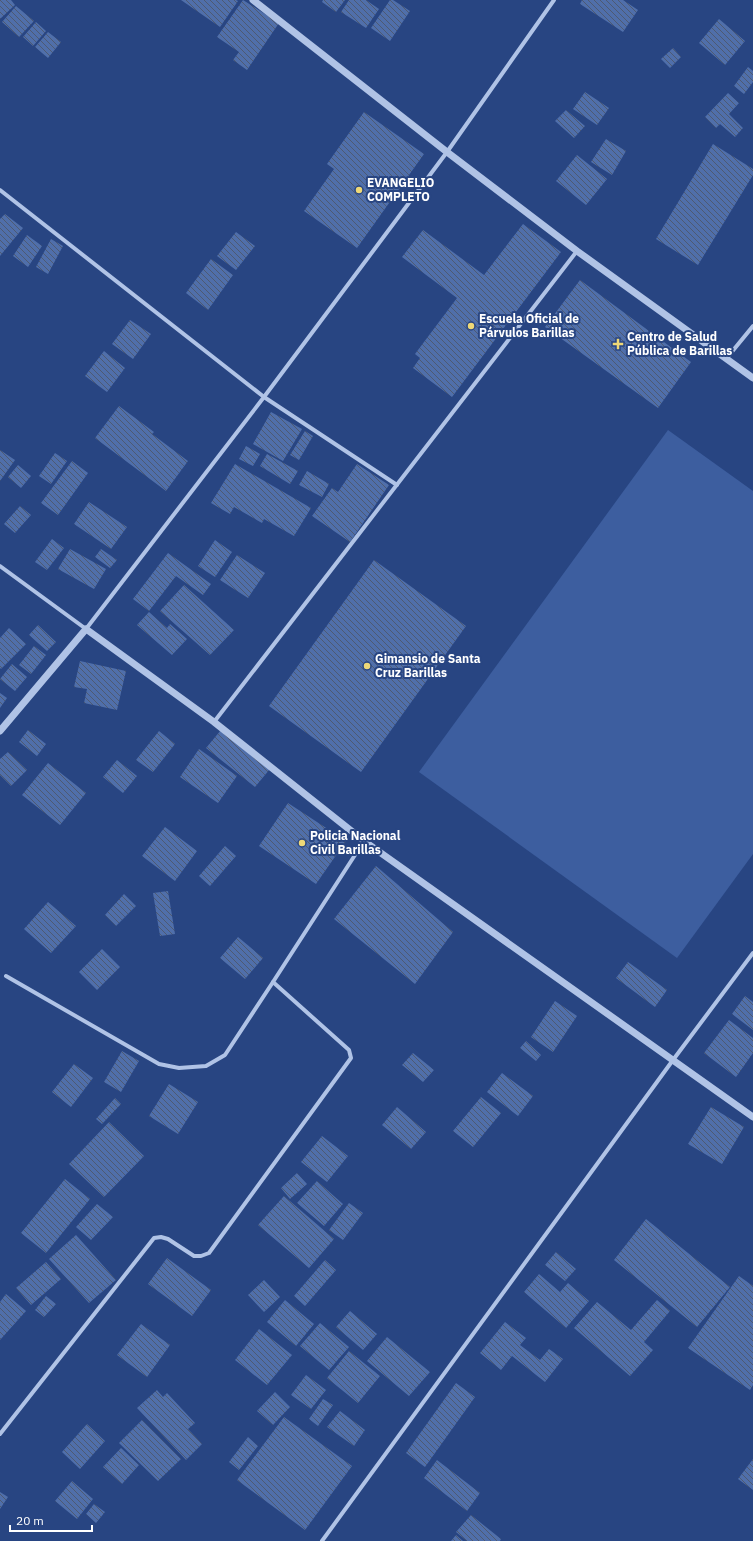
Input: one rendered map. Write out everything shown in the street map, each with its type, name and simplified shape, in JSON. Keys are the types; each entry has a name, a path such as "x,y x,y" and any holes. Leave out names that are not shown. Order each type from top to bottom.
{"street":[{"path":"253,0 447,152 577,251 753,378"},
{"path":"0,731 86,629 264,397 447,152 554,0"},
{"path":"0,190 264,397 397,485"},
{"path":"214,722 577,251"},
{"path":"726,359 753,326"},
{"path":"0,566 214,722 364,841 753,1117"},
{"path":"6,976 160,1064 179,1068 206,1066 226,1056 364,841"},
{"path":"322,1541 673,1060 753,953"},
{"path":"0,1434 154,1238 161,1237 168,1239 194,1256 201,1256 209,1253 351,1058 349,1050 273,982"}],"shaded area":[{"path":"668,430 753,491 753,854 677,958 419,772"}],"building":[{"path":"0,0 11,0 15,5 0,19"},
{"path":"181,0 236,0 238,1 220,27"},
{"path":"243,0 279,23 247,70 233,60 239,52 217,37"},
{"path":"323,0 345,0 336,12 322,2"},
{"path":"349,0 366,0 379,9 366,28 341,12"},
{"path":"390,0 393,0 410,11 390,41 371,28"},
{"path":"582,0 623,0 638,10 623,32 580,4"},
{"path":"16,6 34,21 19,37 2,22"},
{"path":"719,19 745,41 725,65 699,43"},
{"path":"36,22 46,31 33,46 23,37"},
{"path":"48,32 61,42 48,58 35,47"},
{"path":"673,48 681,57 670,68 661,59"},
{"path":"748,67 753,71 753,82 744,94 734,86"},
{"path":"585,92 609,108 597,125 573,109"},
{"path":"728,93 739,103 729,114 743,128 735,137 720,124 716,128 705,117"},
{"path":"566,110 585,126 574,138 555,121"},
{"name":"EVANGELIO COMPLETO","path":"364,112 424,154 357,248 304,211 334,169 327,164"},
{"path":"606,139 626,151 612,175 591,162"},
{"path":"713,144 753,169 753,175 698,265 656,239"},
{"path":"577,155 607,179 586,205 556,181"},
{"path":"5,214 23,228 0,256 0,219"},
{"name":"Escuela Oficial de Párvulos Barillas","path":"523,224 561,252 452,397 413,368 420,358 415,354 457,298 402,257 423,230 484,275"},
{"path":"236,232 255,246 236,270 217,256"},
{"path":"27,235 42,246 28,267 13,256"},
{"path":"51,239 63,246 48,274 36,267"},
{"path":"211,259 233,275 208,310 186,293"},
{"name":"Centro de Salud Pública de Barillas","path":"580,280 691,362 658,408 545,327"},
{"path":"130,320 151,334 133,359 112,344"},
{"path":"104,351 125,368 107,392 85,376"},
{"path":"119,406 154,432 152,434 188,461 166,491 95,438"},
{"path":"271,412 302,429 283,461 253,444"},
{"path":"305,431 313,436 299,460 290,455"},
{"path":"246,446 260,454 253,466 239,459"},
{"path":"0,450 15,460 0,481"},
{"path":"55,453 67,461 51,484 39,476"},
{"path":"267,454 298,471 290,484 260,466"},
{"path":"72,461 88,473 58,515 41,503"},
{"path":"235,464 311,508 294,536 264,519 262,523 234,507 230,514 211,503"},
{"path":"357,464 389,485 350,542 312,516 332,488 338,492"},
{"path":"18,465 31,476 21,488 8,477"},
{"path":"307,471 329,484 322,497 299,485"},
{"path":"89,502 127,527 111,549 74,524"},
{"path":"20,506 31,515 15,533 4,524"},
{"path":"52,539 64,548 47,570 35,562"},
{"path":"215,540 232,552 215,577 198,566"},
{"path":"70,549 106,569 94,589 58,569"},
{"path":"101,549 117,560 110,568 95,557"},
{"path":"168,553 211,584 203,595 176,576 149,611 133,599"},
{"path":"237,555 265,573 248,598 220,580"},
{"name":"Gimansio de Santa Cruz Barillas","path":"374,560 466,626 361,772 269,706"},
{"path":"184,585 234,630 210,655 160,611"},
{"path":"149,612 167,628 170,624 187,639 172,655 137,625"},
{"path":"38,625 56,642 47,651 29,635"},
{"path":"9,628 26,644 1,669 0,638"},
{"path":"34,646 46,655 31,674 19,665"},
{"path":"80,661 126,671 117,710 84,703 87,689 74,687"},
{"path":"12,664 27,677 15,691 0,679"},
{"path":"0,693 7,698 0,708"},
{"path":"28,730 46,744 37,756 19,742"},
{"path":"221,730 270,769 255,787 206,748"},
{"path":"159,731 175,744 153,772 136,760"},
{"path":"199,749 237,776 218,803 180,777"},
{"path":"8,752 27,770 11,786 0,775 0,759"},
{"path":"117,760 137,776 123,793 103,777"},
{"path":"48,763 86,793 60,825 22,795"},
{"name":"Policia Nacional Civil Barillas","path":"288,803 346,841 316,884 259,846"},
{"path":"165,827 197,851 175,881 142,856"},
{"path":"225,846 236,856 210,886 199,876"},
{"path":"376,866 453,932 415,984 334,919"},
{"path":"168,891 175,934 160,936 153,893"},
{"path":"124,894 136,906 116,926 105,915"},
{"path":"48,902 76,926 51,953 24,929"},
{"path":"238,937 263,958 245,979 220,958"},
{"path":"102,949 120,967 97,990 79,972"},
{"path":"628,962 667,990 655,1007 616,978"},
{"path":"745,996 753,1002 753,1030 732,1014"},
{"path":"555,1001 577,1016 553,1052 531,1037"},
{"path":"729,1020 753,1038 753,1053 736,1077 704,1053"},
{"path":"526,1041 541,1055 536,1061 520,1048"},
{"path":"122,1051 139,1061 121,1092 104,1082"},
{"path":"413,1053 434,1070 423,1082 402,1065"},
{"path":"74,1064 93,1078 71,1107 52,1092"},
{"path":"502,1073 533,1096 518,1116 487,1092"},
{"path":"169,1084 198,1102 178,1134 149,1116"},
{"path":"481,1097 501,1113 473,1147 453,1131"},
{"path":"115,1098 121,1104 102,1124 96,1119"},
{"path":"397,1107 426,1132 411,1149 382,1125"},
{"path":"711,1107 744,1127 722,1164 688,1144"},
{"path":"109,1122 144,1156 104,1197 69,1164"},
{"path":"322,1136 348,1156 327,1182 301,1162"},
{"path":"297,1173 307,1184 290,1199 281,1188"},
{"path":"65,1179 90,1199 46,1253 21,1233"},
{"path":"317,1181 343,1204 324,1226 297,1203"},
{"path":"284,1196 334,1239 309,1268 258,1225"},
{"path":"349,1203 363,1213 343,1240 329,1230"},
{"path":"97,1204 113,1217 91,1240 76,1227"},
{"path":"646,1219 730,1287 697,1327 614,1260"},
{"path":"76,1235 116,1280 89,1303 49,1259"},
{"path":"556,1252 576,1269 565,1281 545,1265"},
{"path":"167,1258 211,1290 192,1316 148,1284"},
{"path":"325,1260 336,1270 305,1306 294,1296"},
{"path":"46,1262 61,1279 31,1305 16,1288"},
{"path":"539,1274 560,1292 568,1283 589,1301 566,1328 524,1292"},
{"path":"739,1276 753,1286 753,1385 750,1390 688,1348"},
{"path":"264,1280 280,1297 264,1312 248,1295"},
{"path":"6,1294 26,1311 0,1340 0,1302"},
{"path":"46,1296 56,1304 44,1317 35,1310"},
{"path":"285,1300 314,1324 296,1346 267,1322"},
{"path":"657,1300 670,1311 644,1342 653,1350 630,1376 574,1328 597,1302 631,1330"},
{"path":"350,1311 377,1334 363,1350 336,1327"},
{"path":"505,1322 526,1338 520,1345 540,1360 549,1349 563,1359 545,1382 512,1356 501,1370 480,1353"},
{"path":"320,1323 349,1347 329,1370 300,1346"},
{"path":"141,1324 170,1345 147,1377 117,1355"},
{"path":"259,1329 292,1355 267,1385 235,1360"},
{"path":"387,1337 430,1372 409,1396 367,1361"},
{"path":"349,1351 380,1376 358,1403 327,1378"},
{"path":"306,1375 326,1390 311,1409 291,1395"},
{"path":"456,1383 475,1397 425,1467 406,1453"},
{"path":"157,1390 163,1397 167,1393 195,1423 188,1429 202,1444 186,1460 137,1408"},
{"path":"275,1392 290,1407 273,1425 257,1411"},
{"path":"323,1399 333,1405 318,1426 309,1419"},
{"path":"340,1411 365,1430 354,1446 327,1427"},
{"path":"284,1417 352,1466 305,1530 237,1480"},
{"path":"142,1420 181,1459 158,1481 119,1443"},
{"path":"87,1424 105,1441 80,1469 62,1452"},
{"path":"248,1437 258,1446 239,1470 229,1462"},
{"path":"121,1448 139,1465 122,1484 103,1467"},
{"path":"753,1459 753,1490 738,1479"},
{"path":"437,1460 480,1493 467,1511 424,1478"},
{"path":"72,1481 93,1499 77,1519 55,1501"},
{"path":"0,1492 8,1497 0,1509"},
{"path":"94,1504 105,1512 96,1523 86,1514"},
{"path":"471,1515 501,1539 500,1541 467,1541 456,1532"},
{"path":"456,1535 463,1541 451,1541"}],"place":[{"name":"EVANGELIO COMPLETO","path":"359,190"},
{"name":"Escuela Oficial de Párvulos Barillas","path":"471,326"},
{"name":"Centro de Salud Pública de Barillas","path":"618,344"},
{"name":"Gimansio de Santa Cruz Barillas","path":"367,666"},
{"name":"Policia Nacional Civil Barillas","path":"302,843"}]}
